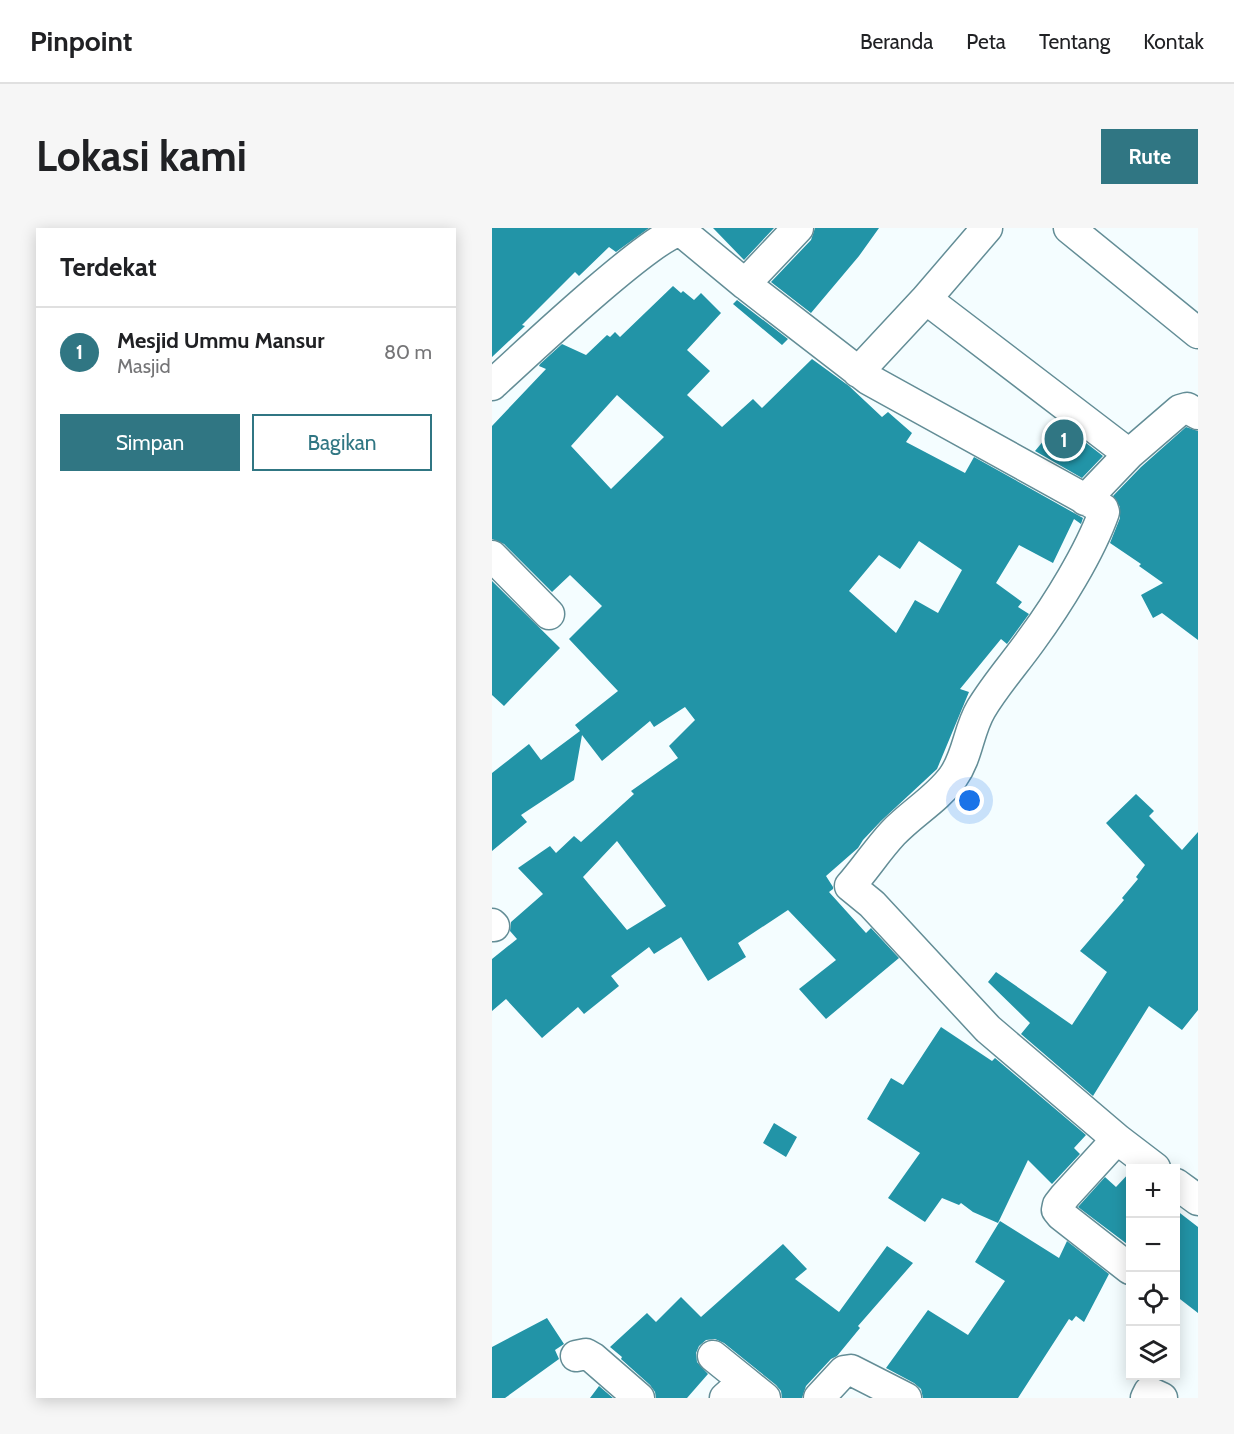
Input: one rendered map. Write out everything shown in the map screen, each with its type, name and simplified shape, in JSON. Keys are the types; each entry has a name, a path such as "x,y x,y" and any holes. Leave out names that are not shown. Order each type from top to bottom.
{"street":[{"path":"745,284 798,228"},
{"path":"858,372 926,299 987,228"},
{"path":"1069,228 1198,333"},
{"path":"492,385 556,324 651,247 674,231 684,233 745,284 868,379 1103,509 1104,512 1096,531 1068,583 1033,638 1001,678 980,711 972,728 961,766 952,779 893,833 850,886 872,904 988,1029 1150,1164"},
{"path":"926,299 1129,454"},
{"path":"1085,500 1129,454 1180,410 1187,408 1198,414"},
{"path":"492,556 549,614"},
{"path":"1117,1139 1065,1196 1057,1210 1126,1265"},
{"path":"1180,1187 1198,1200"},
{"path":"576,1356 586,1354 593,1358 639,1398"},
{"path":"713,1356 745,1392"},
{"path":"819,1398 844,1371 851,1370 906,1398"}],"building":[{"path":"492,228 649,228 616,252 609,247 579,276 575,272 522,325 525,326 492,357"},
{"path":"713,228 774,228 744,260"},
{"path":"815,228 879,228 859,256 811,313 771,282 811,240"},
{"path":"673,286 694,300 701,293 721,313 687,350 710,371 687,395 722,427 753,399 762,408 812,359 849,386 882,417 888,412 912,433 906,442 965,473 974,457 1083,518 1081,524 1074,519 1053,563 1019,545 996,583 1022,602 1018,607 1029,614 1007,644 1001,639 960,689 969,692 937,769 881,821 858,848 826,876 833,887 829,892 866,933 871,928 899,958 826,1019 799,989 836,960 788,910 738,943 746,957 708,981 681,937 654,954 649,947 611,976 619,986 584,1014 578,1007 542,1038 506,999 492,1011 492,959 517,939 510,931 511,922 543,894 518,868 550,846 556,853 574,836 581,842 634,794 631,791 678,758 669,746 695,720 685,707 654,727 650,721 602,761 582,735 574,780 521,815 527,822 492,851 492,773 529,744 541,760 580,731 575,725 618,691 569,639 602,606 570,575 552,592 504,544 492,539 492,426 546,369 539,366 540,364 562,344 586,355 607,335 610,337 615,332 620,337","holes":["617,395 664,437 611,489 571,446","919,541 962,570 938,613 915,600 896,633 849,591 879,555 900,569","617,841 666,906 627,930 583,877"]},
{"path":"737,300 788,339 782,345 733,304"},
{"path":"1059,422 1103,456 1082,478 1035,451"},
{"path":"1186,427 1198,431 1198,640 1162,613 1153,618 1141,595 1163,583 1139,566 1141,564 1110,543 1120,518 1120,507 1113,496 1141,467"},
{"path":"492,581 560,648 504,706 492,695"},
{"path":"1136,794 1154,811 1149,816 1182,850 1198,832 1198,1010 1182,1030 1149,1006 1093,1096 1021,1034 1030,1023 988,982 996,972 1072,1025 1107,972 1080,951 1124,900 1122,898 1138,879 1136,877 1145,865 1106,823"},
{"path":"941,1027 992,1061 995,1058 1086,1135 1074,1148 1080,1154 1052,1184 1028,1160 998,1223 973,1212 961,1203 959,1205 942,1198 925,1222 888,1198 920,1153 867,1119 891,1078 903,1085"},
{"path":"774,1123 797,1137 786,1157 763,1143"},
{"path":"1126,1176 1126,1243 1078,1207 1105,1177 1116,1187"},
{"path":"1180,1213 1198,1227 1198,1313 1180,1299"},
{"path":"1000,1221 1059,1258 1067,1241 1109,1274 1084,1322 1076,1316 1072,1321 1069,1319 1018,1398 923,1398 921,1389 914,1383 886,1368 928,1310 968,1335 1005,1281 975,1262"},
{"path":"783,1244 807,1269 795,1279 839,1312 887,1246 913,1263 858,1326 860,1328 837,1356 831,1359 806,1386 802,1398 782,1398 781,1391 776,1385 724,1343 715,1339 706,1340 699,1346 696,1353 697,1362 708,1374 687,1398 656,1398 650,1385 610,1347 647,1313 656,1322 681,1297 701,1317"},
{"path":"547,1318 564,1344 555,1350 559,1359 505,1398 492,1398 492,1347"},
{"path":"599,1386 613,1398 590,1398"}],"place":[{"name":"Mesjid Ummu Mansur","path":"1064,439"}]}
